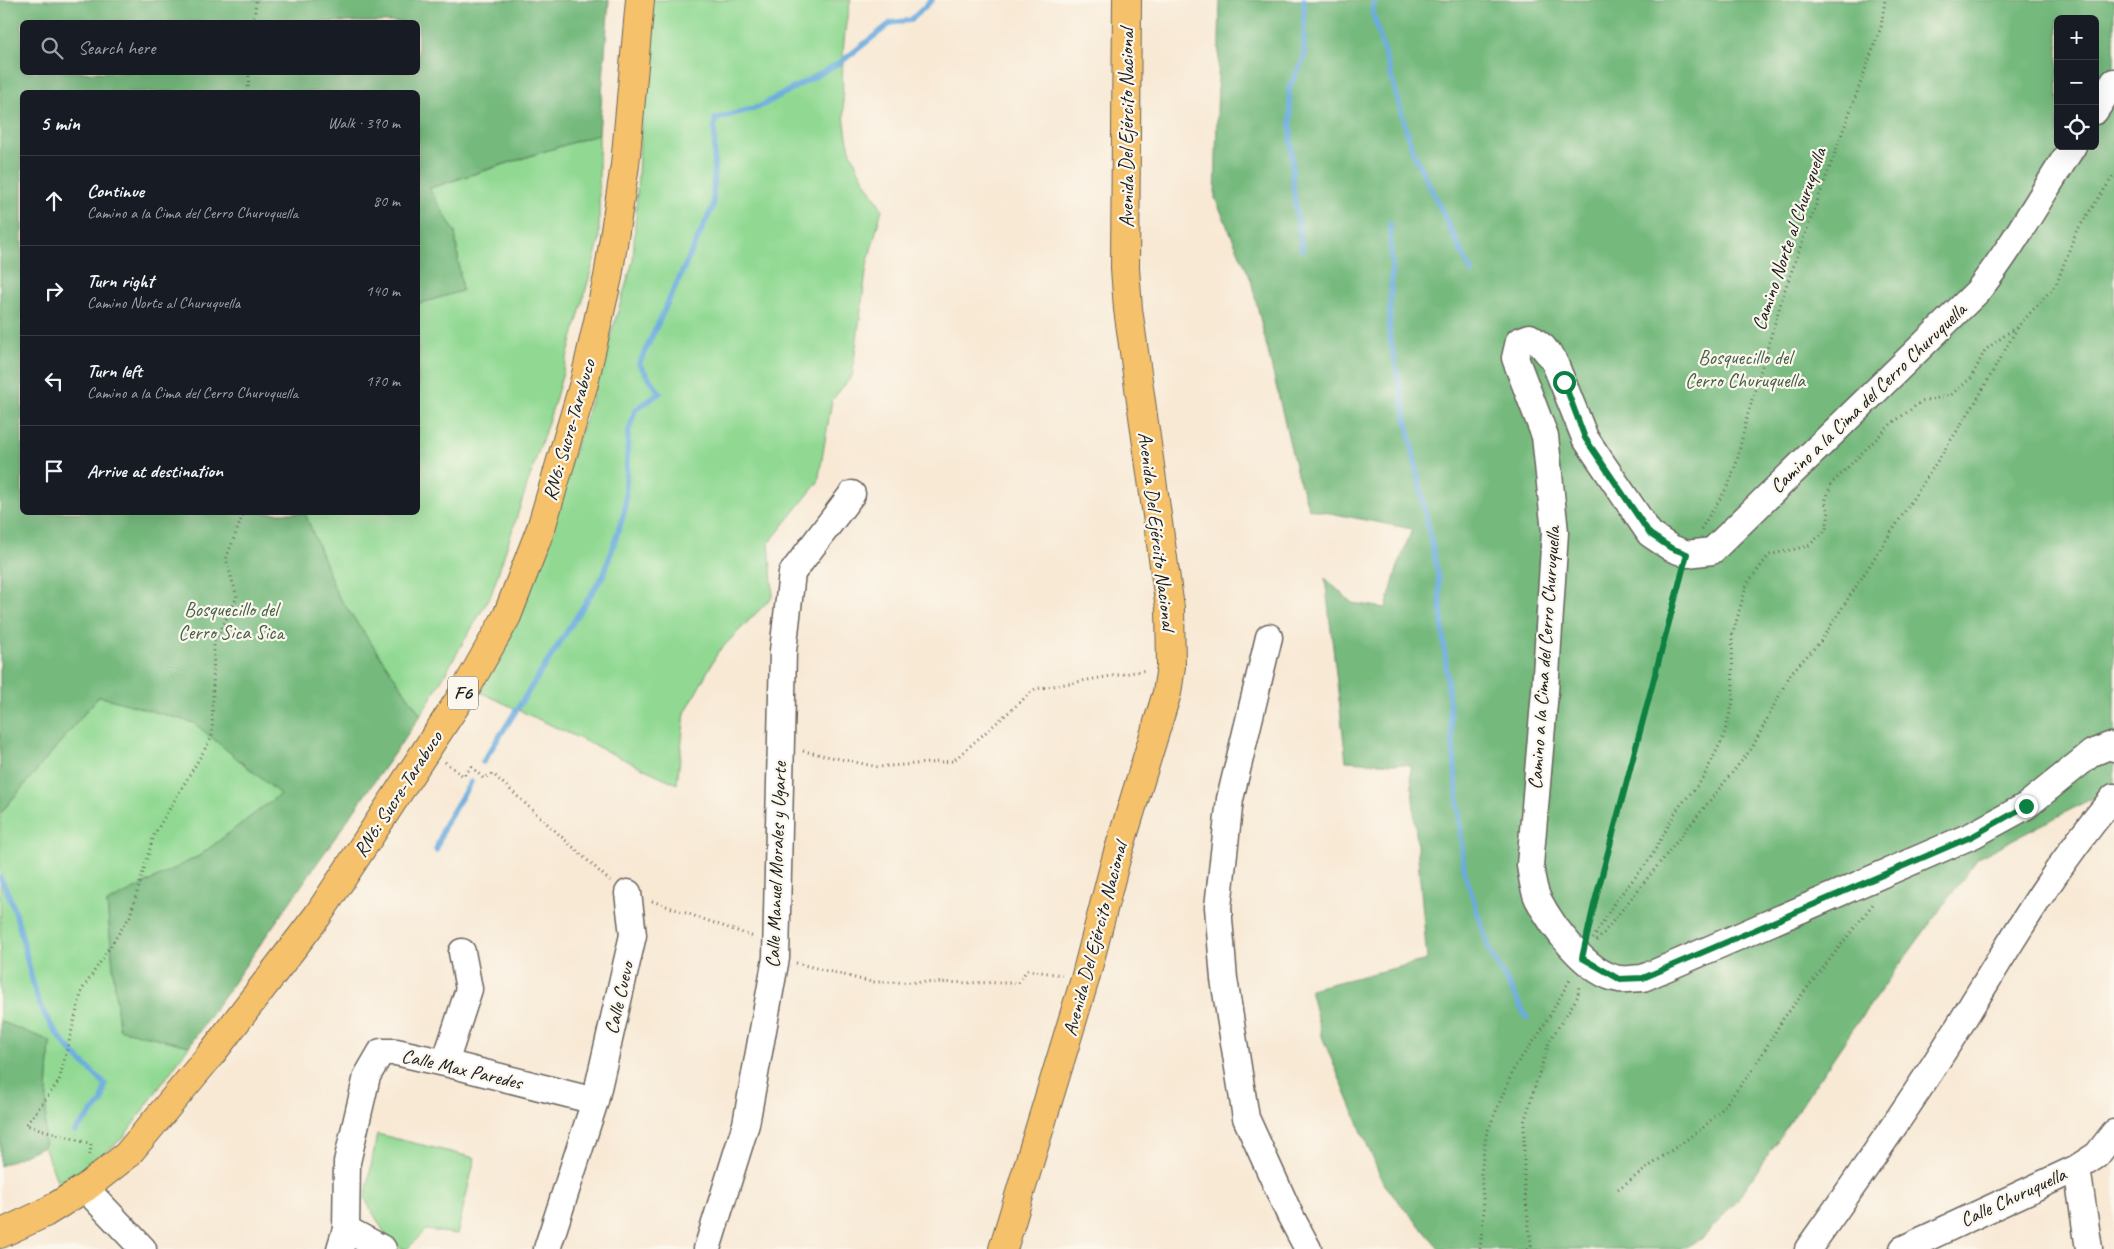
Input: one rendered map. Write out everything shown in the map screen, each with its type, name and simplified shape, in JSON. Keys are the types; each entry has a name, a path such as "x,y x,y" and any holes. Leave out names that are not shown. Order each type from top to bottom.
{"main road":[{"name":"RN6: Sucre-Tarabuco","path":"0,1234 45,1212 86,1188 126,1155 212,1054 318,915 463,694 507,616 541,528 584,383 608,277 624,174 640,0"},
{"name":"Avenida Del Ejército Nacional","path":"1003,1249 1085,979 1116,859 1168,693 1171,666 1170,608 1128,309 1126,268 1127,0"}],"street":[{"path":"2099,105 2114,82"},
{"name":"Camino a la Cima del Cerro Churuquella","path":"2070,150 2020,228 2001,262 1977,292 1712,551 1687,554 1671,548 1650,534 1585,438 1554,361 1543,347 1530,337 1519,341 1515,358 1545,436 1555,532 1545,691 1530,865 1538,899 1563,937 1582,958 1619,979 1643,978 1973,836 2026,806 2092,753 2109,746 2114,748"},
{"name":"Calle Manuel Morales y Ugarte","path":"707,1249 746,1124 776,951 783,651 792,573 852,494"},
{"path":"1269,637 1230,799 1218,907 1224,979 1246,1118 1290,1215 1308,1249"},
{"path":"1808,1249 1862,1174 1960,1024 2036,900 2114,797"},
{"name":"Calle Cuevo","path":"547,1249 595,1101 633,936 628,893"},
{"path":"445,1063 469,989 462,952"},
{"name":"Calle Max Paredes","path":"343,1239 347,1162 367,1076 381,1052 396,1052 445,1063 595,1101"},
{"name":"Calle Churuquella","path":"1903,1249 2077,1168 2097,1155 2114,1133"},
{"path":"2077,1168 2089,1249"},
{"path":"86,1188 143,1249"},
{"path":"343,1239 383,1249"}],"path":[{"path":"254,20 256,0"},
{"name":"Camino Norte al Churuquella","path":"1480,1249 1484,1209 1482,1174 1486,1135 1515,1066 1539,1034 1582,958 1594,905 1687,554 1732,476 1747,417 1784,292 1881,26 1885,0"},
{"path":"248,90 250,75"},
{"path":"1527,1249 1531,1245 1524,1184 1524,1122 1548,1042 1578,996 1582,958 1614,903 1650,859 1678,808 1702,780 1723,738 1733,702 1732,636 1747,584 1769,555 1808,546 1826,530 1829,511 1825,502 1831,484 1891,424 1921,402 1951,395 1971,378 1985,350 2019,325 2056,285 2076,232 2114,175"},
{"path":"1582,958 1752,748 1792,673 1820,642 1975,402 2019,325"},
{"path":"86,1188 91,1144 26,1125 59,1081 82,990 130,916 154,835 212,737 214,644 237,597 226,559 243,515"},
{"path":"781,746 878,767 953,761 1036,690 1171,666"},
{"path":"427,749 464,776 472,767 483,778 493,774 610,881 628,893 776,951 871,982 1018,983 1027,970 1085,979"},
{"path":"1618,1189 1704,1127 1721,1110 1752,1071 1783,1019 1874,903"}],"green space":[{"name":"Bosquecillo del Cerro Sica Sica","path":"0,0 609,0 599,134 429,188 455,232 462,291 420,303 420,90 20,90 20,515 306,515 337,594 421,715 189,1046 119,1029 107,903 199,856 280,794 194,723 99,696 0,814"},
{"path":"648,0 851,0 847,15 843,55 845,122 852,155 882,209 867,265 852,376 832,400 818,482 769,543 773,596 718,652 685,713 677,784 480,692 523,604 590,404 633,261"},
{"name":"Bosquecillo del Cerro Churuquella","path":"1220,0 2114,0 2114,787 1978,858 1857,1023 1738,1199 1703,1238 1681,1249 1440,1249 1384,1185 1321,1034 1310,989 1427,960 1410,765 1346,761 1325,578 1352,603 1386,608 1396,572 1412,529 1309,509 1297,474 1251,280 1215,198"},
{"path":"599,134 599,242 555,401 491,595 421,715 337,594 306,515 420,515 420,303 462,291 455,232 428,189"},
{"path":"99,696 194,723 281,794 199,856 107,903 119,1029 189,1046 123,1138 60,1189 44,1146 50,1041 0,1021 0,814"},
{"path":"0,1021 50,1041 44,1146 0,1166"},
{"path":"377,1134 475,1158 457,1234 426,1230 407,1249 401,1249 385,1234 365,1199"}],"waterway":[{"path":"483,762 604,574 625,510 628,434 635,410 660,393 639,364 713,206 715,119 759,107 841,62 891,23 911,20 932,0"},
{"path":"1302,250 1293,187 1289,87 1304,59 1304,0"},
{"path":"1375,0 1372,10 1413,152 1472,273"},
{"path":"1390,223 1392,271 1389,333 1438,575 1464,870 1490,951 1527,1018"},
{"path":"436,850 445,824 471,782"},
{"path":"0,878 13,905 41,1007 64,1043 105,1084 102,1102 75,1131"}],"route":[{"path":"1564,382 1585,438 1650,534 1671,548 1687,554 1594,905 1582,958 1605,973 1619,979 1643,978 1973,836 2026,806"}]}
